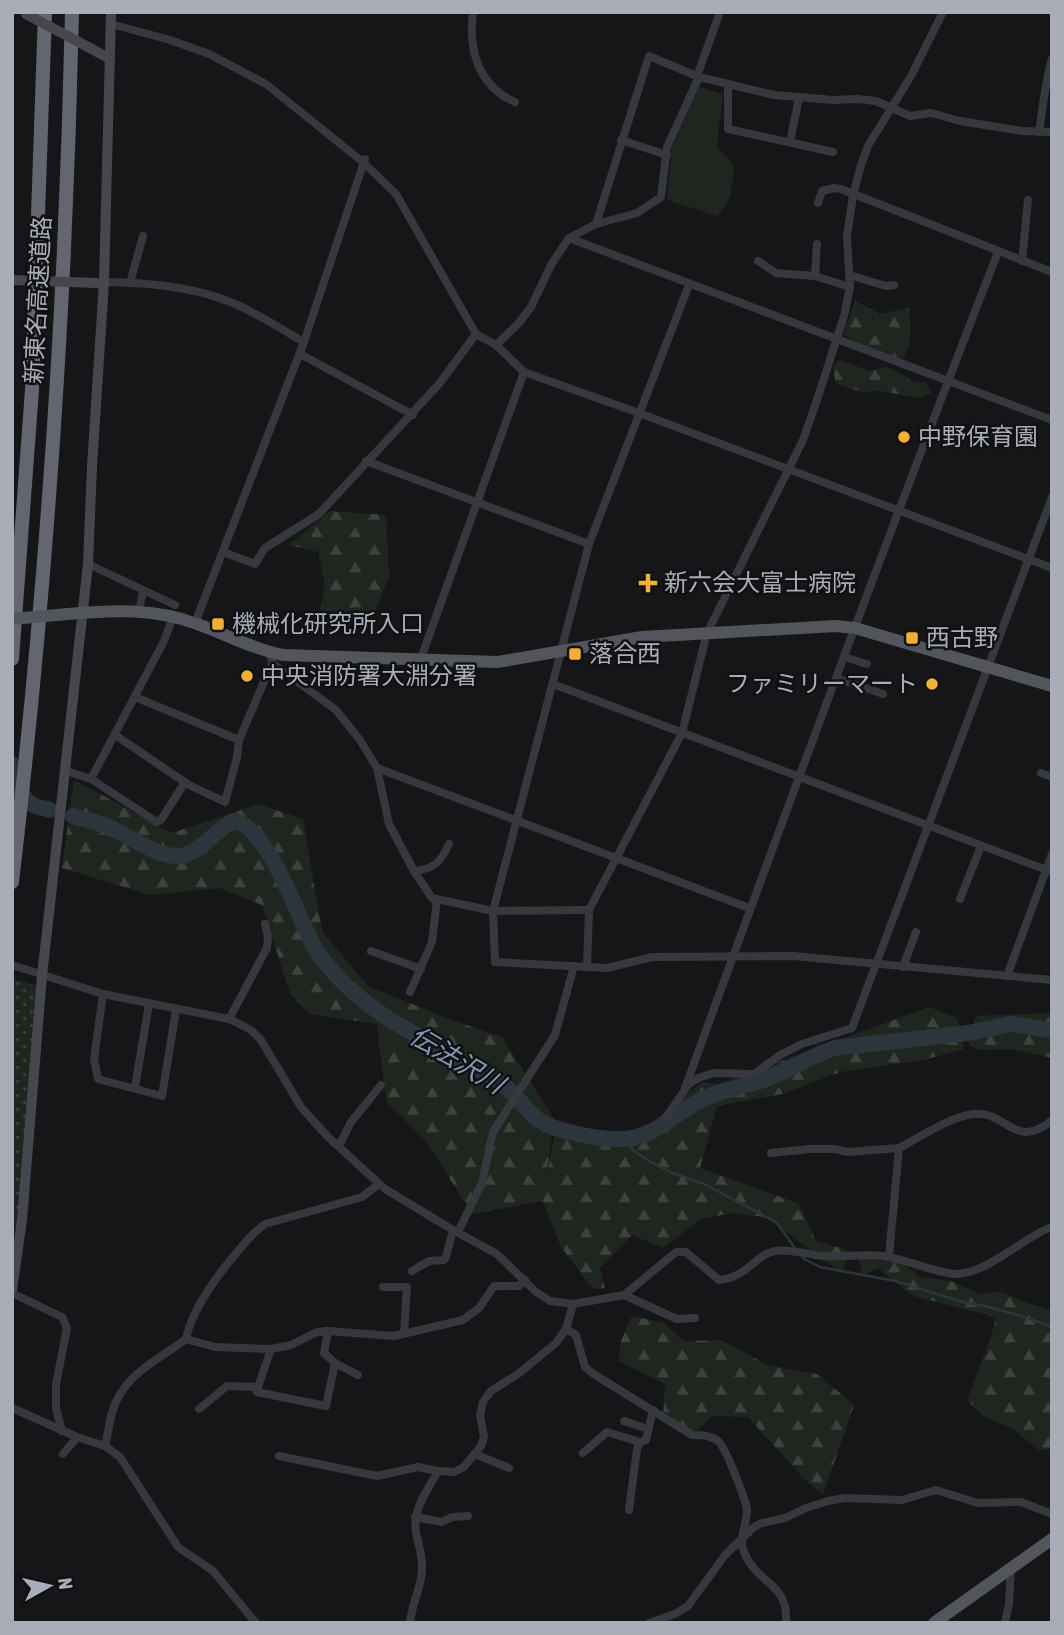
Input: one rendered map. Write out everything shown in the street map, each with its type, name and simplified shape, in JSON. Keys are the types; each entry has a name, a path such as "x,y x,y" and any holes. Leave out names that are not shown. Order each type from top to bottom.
{"highway":[{"name":"新東名高速道路","path":"12,659 32,390 45,12"},
{"name":"新東名高速道路","path":"12,882 30,709 56,391 66,211 72,12"}],"main road":[{"path":"12,619 82,613 174,611 271,658 498,662 642,638 808,626 855,628 1052,685"},
{"path":"934,1623 1052,1539"}],"street":[{"path":"473,12 471,47 476,63 488,81 504,97 515,102"},
{"path":"496,345 531,307 551,265 569,238 596,224 637,213 661,197 667,147 698,76 720,12"},
{"path":"587,967 589,910 682,733 707,633 803,440 836,340 850,287 848,237 853,195 868,146 911,76 943,12"},
{"path":"24,13 110,59"},
{"path":"62,1431 56,1408 57,1384 68,1328 62,1317 12,1291 22,1220 37,974 66,771 88,564 111,18 209,54 266,84 365,160 396,194 476,334 496,345 524,372 1052,568"},
{"path":"596,224 649,56 698,76 774,95 876,101 910,116 931,113 960,121 1022,131 1052,132"},
{"path":"1038,132 1046,77 1052,59"},
{"path":"728,84 728,129 833,152"},
{"path":"790,142 799,98"},
{"path":"621,140 667,155"},
{"path":"195,623 300,354 365,160"},
{"path":"818,203 822,191 841,190 1052,272"},
{"path":"1022,261 1028,200"},
{"path":"130,283 143,236"},
{"path":"569,238 1052,420"},
{"path":"815,276 817,244"},
{"path":"684,1091 749,908 998,252"},
{"path":"758,261 776,273 815,276 850,287"},
{"path":"849,275 886,286 894,285"},
{"path":"12,280 158,284 219,298 304,342"},
{"path":"690,285 589,544 493,911 495,962 607,968 652,957 793,956 1052,980"},
{"path":"223,552 255,564 265,548 320,514 366,461 413,415 476,334"},
{"path":"300,354 413,415"},
{"path":"420,661 524,372"},
{"path":"366,461 589,544"},
{"path":"666,1117 689,1084 698,1077 714,1073 754,1074 780,1055 802,1044 852,1028 1052,497"},
{"path":"88,564 143,591 174,611 164,640 91,779"},
{"path":"139,611 143,591"},
{"path":"844,657 867,664"},
{"path":"115,735 185,782 225,802 239,740 271,658 336,710 360,740 377,768 389,824 425,890 437,900 493,911 589,910"},
{"path":"836,678 883,694"},
{"path":"553,684 1049,871"},
{"path":"135,697 239,740"},
{"path":"377,768 749,908"},
{"path":"66,771 91,779 157,822 161,820 185,782"},
{"path":"1041,773 1052,776"},
{"path":"414,871 435,866 442,860 449,844"},
{"path":"960,899 981,846"},
{"path":"1007,976 1049,871 1052,854"},
{"path":"410,992 432,943 437,900"},
{"path":"229,1019 267,948 265,924"},
{"path":"903,967 916,932"},
{"path":"371,951 421,969"},
{"path":"12,965 103,994 229,1019 251,1030 261,1040 301,1107 380,1184 497,1254 536,1292 550,1301 573,1304 624,1295 676,1252 686,1252 719,1280 733,1279 764,1255 787,1250 822,1256 889,1256 953,1274 967,1272 986,1265 1052,1227"},
{"path":"412,1270 429,1261 444,1261 455,1231 482,1183 488,1149 498,1124 555,1035 574,966"},
{"path":"103,994 94,1059 99,1079 162,1096 176,1010"},
{"path":"135,1087 149,1003"},
{"path":"339,1146 351,1122 381,1085"},
{"path":"771,1153 810,1149 847,1152 899,1148 972,1114 986,1115 1022,1132 1041,1130 1052,1120"},
{"path":"889,1256 899,1148"},
{"path":"105,1446 112,1412 125,1384 140,1370 186,1339 196,1307 254,1233 265,1224 362,1197 380,1184"},
{"path":"186,1339 215,1347 271,1349 291,1345 317,1332 394,1336 463,1321 478,1308 494,1286 519,1286 525,1280"},
{"path":"383,1287 407,1287 404,1332"},
{"path":"624,1295 677,1319 695,1318"},
{"path":"279,1456 377,1476 418,1467 454,1472 464,1467 481,1446 484,1437 480,1415 483,1402 491,1391 518,1374 556,1343 566,1329 573,1304"},
{"path":"566,1329 576,1335 585,1367 692,1434 709,1436 720,1442 746,1499 746,1525 742,1540 744,1552 755,1569 782,1594 787,1605 786,1623"},
{"path":"328,1331 324,1353 335,1363 358,1376"},
{"path":"271,1349 257,1392 326,1406 335,1363"},
{"path":"199,1409 227,1387 258,1387"},
{"path":"12,1408 62,1431 105,1446 120,1457 178,1546 213,1571 256,1623"},
{"path":"583,1453 607,1432 640,1442 646,1440 653,1410"},
{"path":"624,1421 648,1429"},
{"path":"63,1454 77,1437"},
{"path":"629,1510 640,1442"},
{"path":"474,1454 509,1468"},
{"path":"410,1623 412,1603 421,1585 422,1567 415,1517 418,1506 438,1471"},
{"path":"649,1623 675,1614 688,1606 725,1555 762,1523 785,1518 828,1501 845,1498 902,1500 936,1490 978,1503 1021,1502 1052,1514"},
{"path":"415,1517 442,1522 452,1517 468,1516"},
{"path":"1005,1623 1011,1567"}],"green space":[{"path":"699,87 723,94 717,147 734,165 729,200 716,216 667,200 672,148"},
{"path":"855,301 880,314 909,308 910,334 903,359 874,351 843,335"},
{"path":"839,360 869,371 887,367 916,383 925,382 931,392 921,398 880,391 861,392 836,384 833,368"},
{"path":"330,511 386,515 389,576 370,626 319,616 325,585 318,552 289,545"},
{"path":"74,780 172,833 258,804 303,819 322,931 368,986 502,1037 554,1119 546,1180 556,1127 627,1143 702,1082 718,1084 929,1007 957,1018 964,1049 923,1060 840,1072 782,1094 717,1106 700,1168 798,1203 816,1241 851,1251 841,1272 765,1217 732,1213 701,1219 663,1248 632,1235 600,1268 605,1288 593,1289 561,1247 543,1201 472,1214 426,1141 386,1101 377,1024 309,1014 290,993 262,905 220,888 150,895 62,868"},
{"path":"15,979 36,986 22,1187 12,1255 12,1000"},
{"path":"1052,1013 1052,1058 1012,1049 980,1050 969,1045 976,1016"},
{"path":"858,1258 903,1263 920,1277 954,1282 979,1294 999,1291 1052,1310 1052,1449 1039,1450 1013,1429 983,1416 967,1400 996,1317 913,1296 878,1268 863,1275"},
{"path":"632,1316 664,1323 683,1341 722,1340 767,1365 817,1374 854,1405 823,1495 804,1479 748,1417 712,1416 692,1435 663,1416 665,1384 619,1361 621,1341"}],"waterway":[{"name":"伝法沢川","path":"12,764 19,787 28,802 50,810"},
{"name":"伝法沢川","path":"73,816 104,825 155,851 176,856 192,852 234,821 247,827 271,856 315,948 333,972 376,1010 502,1084 531,1114 557,1129 603,1138 622,1139 646,1134 696,1102 763,1080 835,1048 968,1033 1011,1024 1052,1030"},
{"path":"624,1139 634,1151 649,1161 672,1173 704,1184 776,1222 795,1248"},
{"path":"801,1255 820,1267 895,1281 1052,1327"}],"place":[{"name":"中野保育園","path":"904,437"},
{"name":"新六会大富士病院","path":"648,583"},
{"name":"機械化研究所入口","path":"218,624"},
{"name":"西古野","path":"912,638"},
{"name":"落合西","path":"575,654"},
{"name":"中央消防署大淵分署","path":"247,676"},
{"name":"ファミリーマート","path":"932,684"}]}
